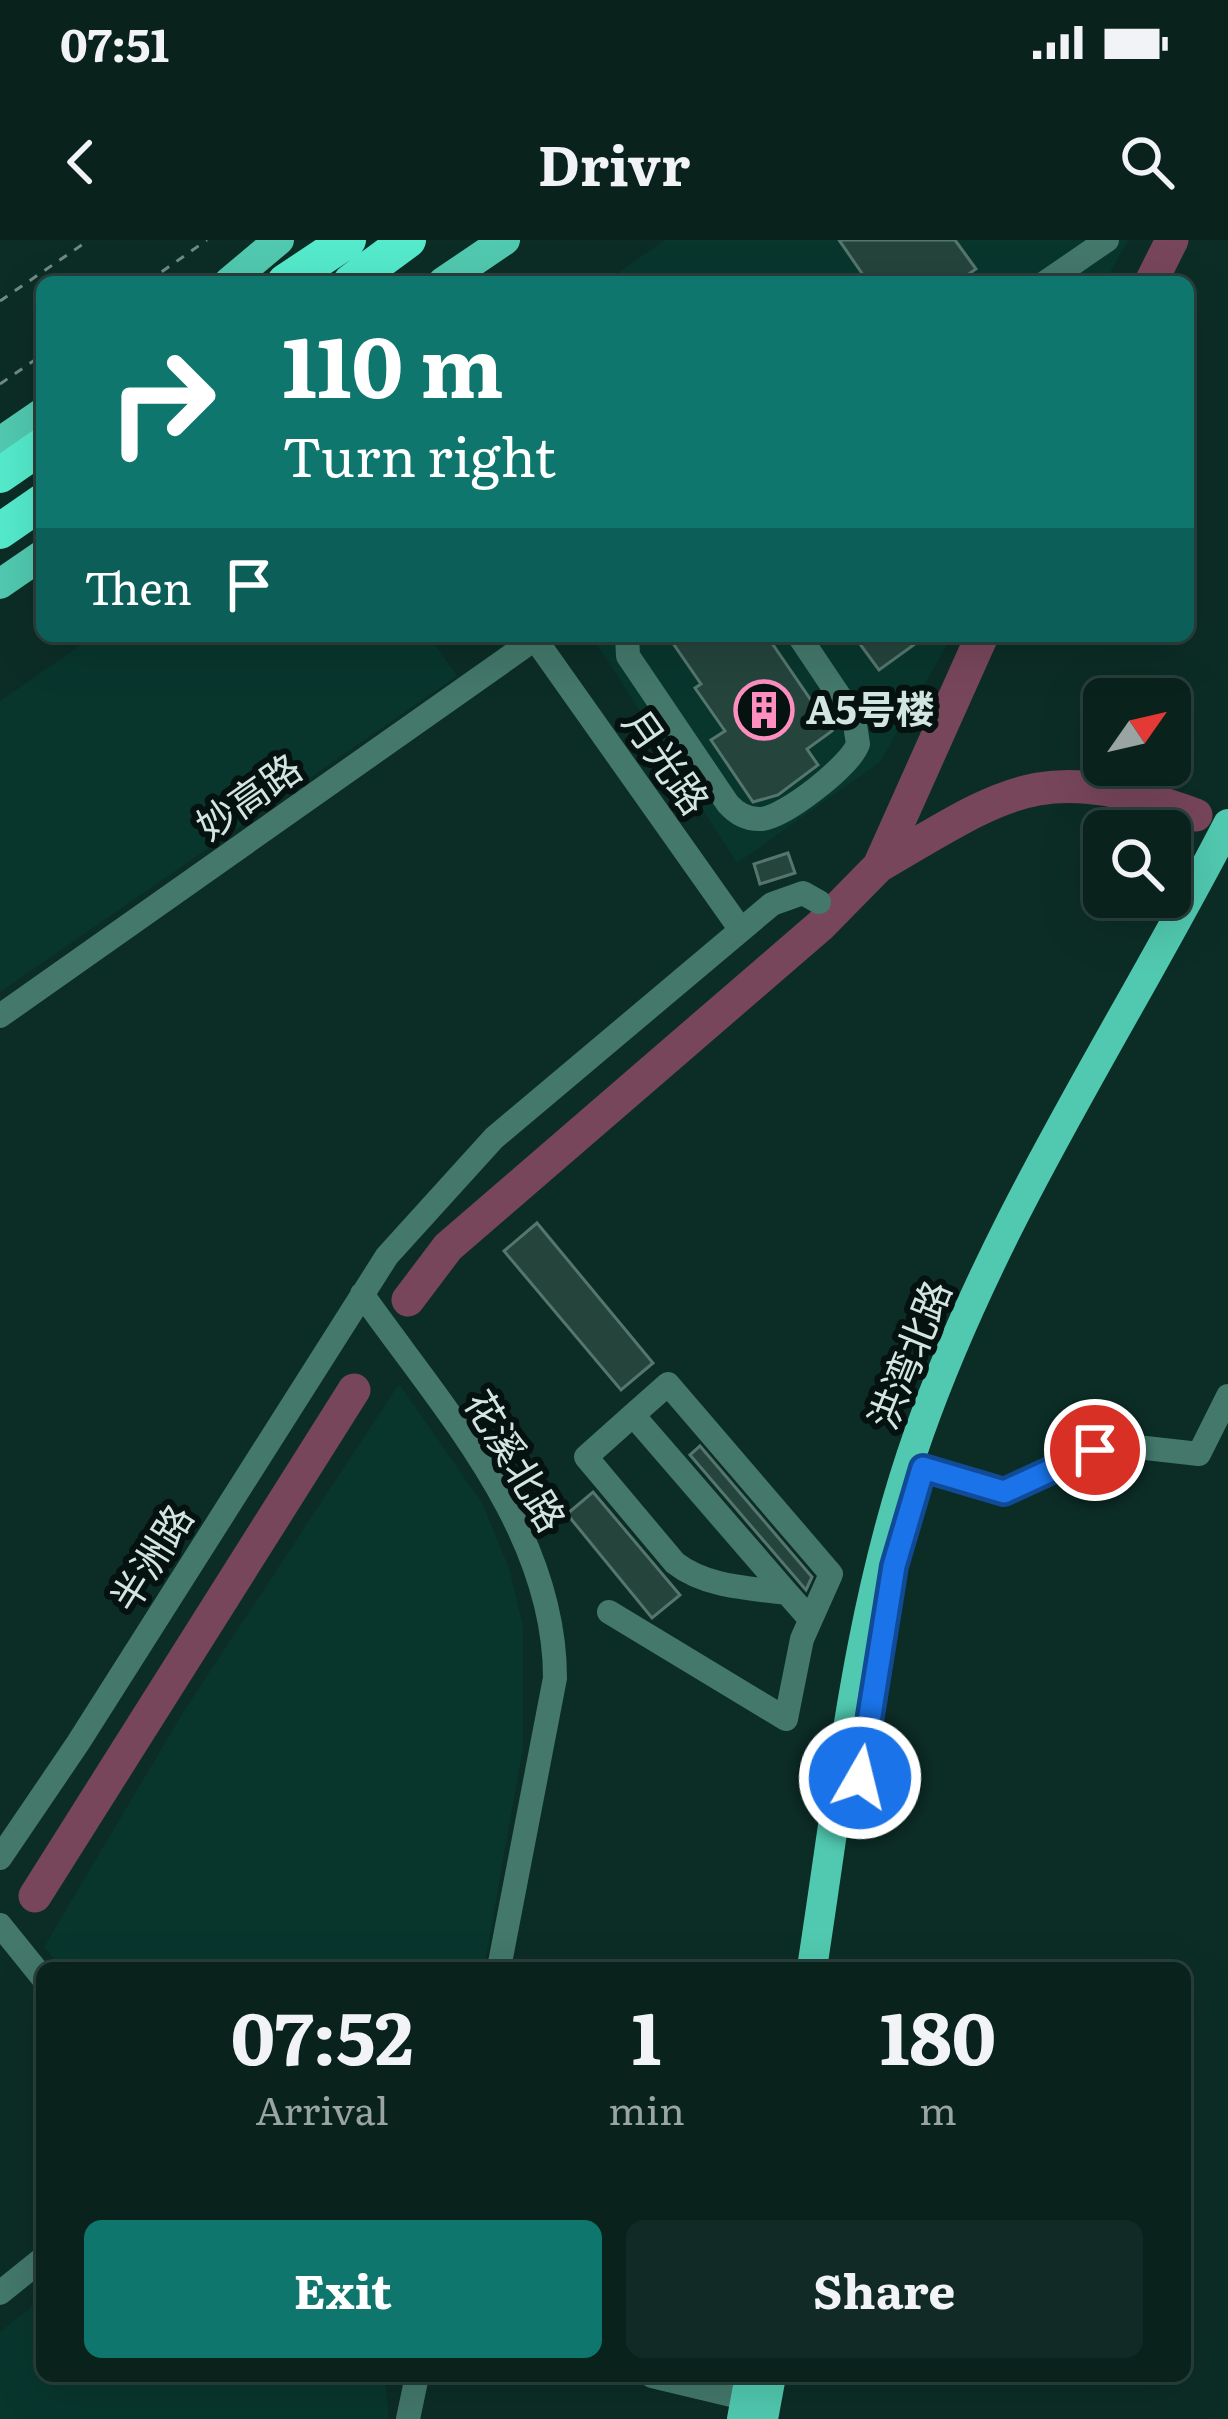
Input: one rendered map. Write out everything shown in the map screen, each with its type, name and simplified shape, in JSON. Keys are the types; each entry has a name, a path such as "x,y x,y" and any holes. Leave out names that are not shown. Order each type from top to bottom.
{"highway":[{"path":"294,276 348,240"},
{"path":"359,276 409,240"},
{"path":"0,475 36,450"},
{"path":"0,531 36,506"}],"main road":[{"path":"236,276 278,240"},
{"path":"452,276 505,240"},
{"path":"0,442 36,417"},
{"path":"0,584 36,559"},
{"name":"洪湾北路","path":"833,1962 882,1626 916,1465 946,1361 1016,1205 1228,824"},
{"name":"洪湾北路","path":"813,1962 864,1629 879,1560 916,1465 1011,1255 1228,860"}],"street":[{"path":"1055,276 1107,240"},
{"name":"妙高路","path":"0,1016 529,642"},
{"name":"月光路","path":"539,642 741,930"},
{"path":"627,642 628,656 728,805 758,819 778,813 843,767 858,744 854,718 803,642"},
{"name":"半洲路","path":"0,1858 362,1294 429,1206 494,1138 741,930 787,896 803,893 819,902"},
{"name":"花溪北路","path":"362,1294 502,1497 526,1544 544,1597 555,1652 554,1678 500,1962"},
{"path":"609,1612 786,1719 795,1664 809,1619 831,1574 668,1384 586,1457 674,1563 689,1574 787,1593"},
{"path":"916,1465 1004,1492 1110,1444 1199,1454 1228,1396"},
{"path":"633,1415 809,1619"},
{"path":"0,1925 36,1970"},
{"path":"0,2293 36,2263"},
{"path":"408,2419 416,2382"},
{"path":"679,2382 756,2399"}],"path":[{"path":"37,276 88,240"},
{"path":"156,276 207,240"},
{"path":"0,302 36,277"},
{"path":"0,384 36,359"}],"shaded area":[{"path":"665,240 1128,240 1108,276 614,276"},
{"path":"85,642 433,642 457,676 0,992 0,701"},
{"path":"596,642 949,642 880,762 737,863"},
{"path":"399,1384 482,1503 509,1568 523,1626 523,1747 485,1962 57,1962 44,1947 184,1711"},
{"path":"36,2303 36,2382 386,2382 389,2419 0,2419 0,2332"}],"building":[{"path":"839,240 955,240 976,269 966,276 864,276"},
{"name":"A5号楼","path":"672,642 771,642 832,731 807,749 818,765 778,795 753,802 711,740 725,731 695,688 701,684"},
{"path":"858,642 918,642 879,670"},
{"path":"788,853 795,873 760,884 754,864"},
{"path":"537,1223 653,1363 621,1390 504,1251"},
{"path":"700,1446 812,1577 806,1590 690,1455"},
{"path":"593,1492 680,1595 652,1618 567,1514"}],"waterway":[{"path":"1154,276 1172,240"},
{"path":"408,1300 448,1247 821,925 879,866 979,642"},
{"path":"879,866 963,817 1030,791 1064,786 1101,789 1196,815"},
{"path":"35,1896 354,1390"}],"place":[{"name":"A5号楼","path":"764,710"}],"route":[{"path":"860,1778 894,1566 923,1468 1004,1492 1095,1450"}]}
